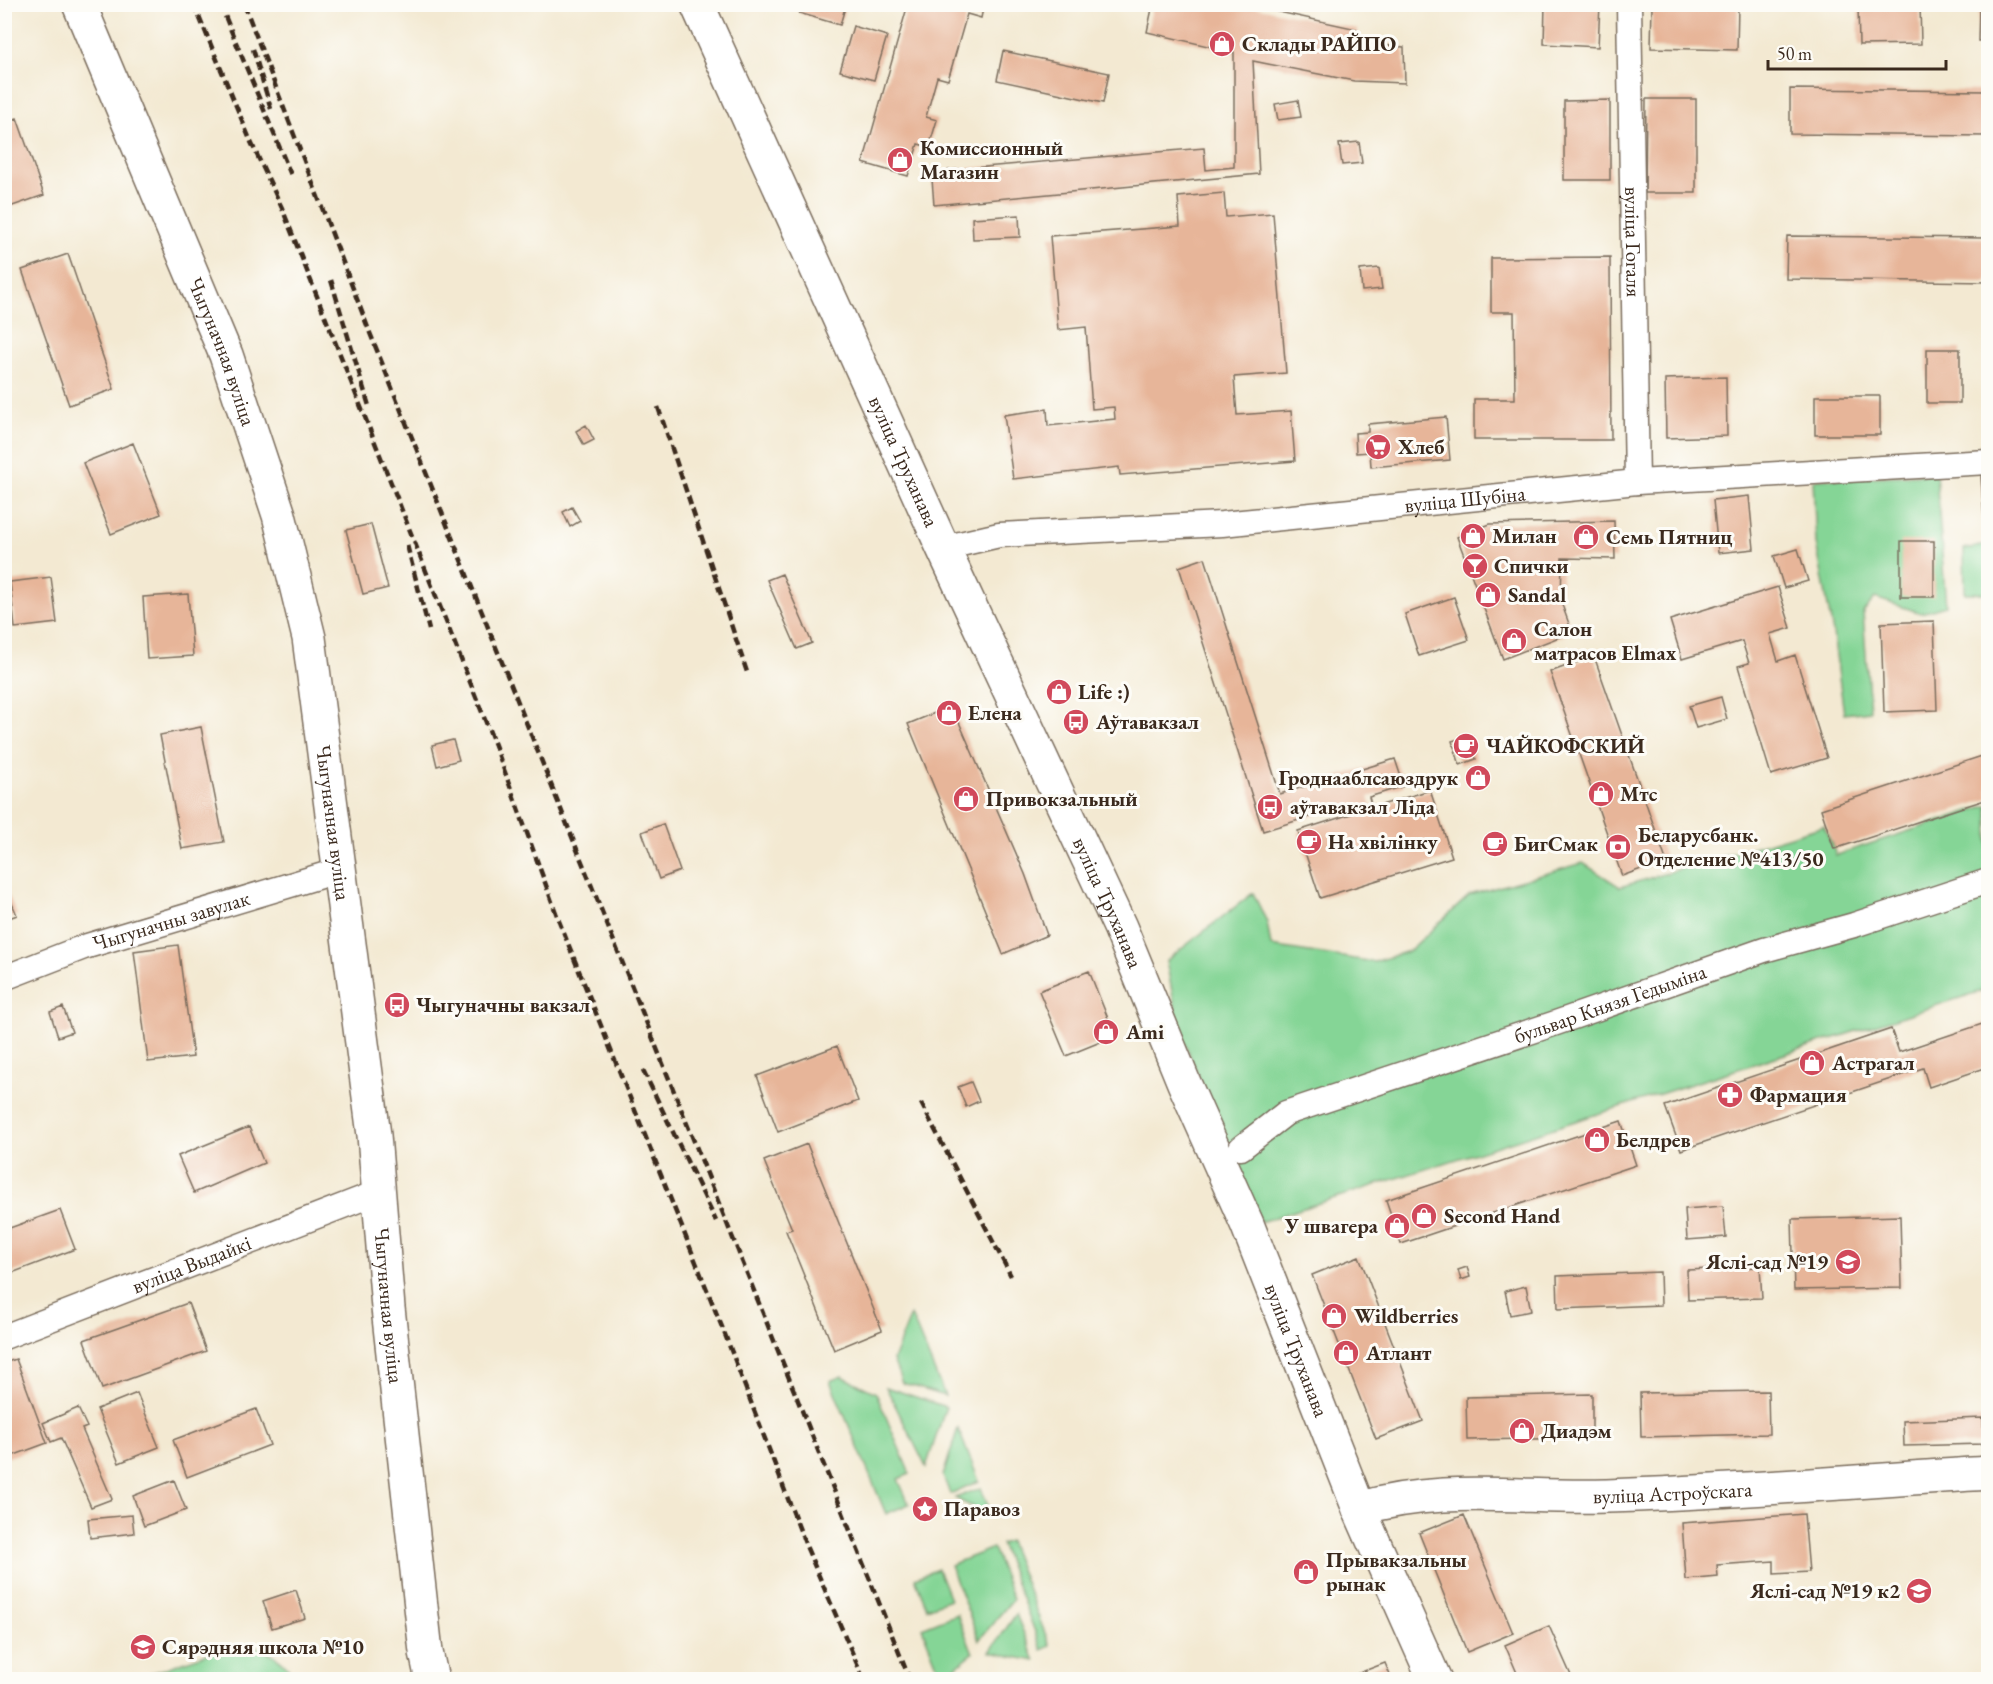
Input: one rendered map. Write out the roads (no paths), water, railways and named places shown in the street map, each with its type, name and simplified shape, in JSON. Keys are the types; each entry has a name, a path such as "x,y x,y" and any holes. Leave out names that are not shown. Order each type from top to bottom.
{"street":[{"name":"Чыгуначная вуліца","path":"79,4 226,355 279,515 309,638 374,1135 388,1308 426,1652 432,1680"},
{"name":"вуліца Труханава","path":"697,4 943,548 1120,927 1184,1083 1247,1224 1359,1509 1435,1680"},
{"name":"вуліца Гогаля","path":"1629,4 1637,482"},
{"name":"вуліца Шубіна","path":"943,548 999,535 1222,524 1637,482 1989,462"},
{"name":"Чыгуначны завулак","path":"4,978 84,947 340,870"},
{"name":"бульвар Князя Гедыміна","path":"1240,1148 1286,1113 1553,1024 1764,950 1854,925 1989,881"},
{"name":"вуліца Выдайкі","path":"4,1337 379,1192"},
{"name":"вуліца Астроўскага","path":"1359,1509 1377,1504 1465,1493 1605,1496 1989,1473"}],"railway":[{"path":"194,4 251,142 282,208 495,745 559,921 726,1337 806,1546 864,1680"},
{"path":"220,4 291,175"},
{"path":"244,4 370,333 910,1680"},
{"path":"253,49 271,109"},
{"path":"331,280 369,406"},
{"path":"658,407 748,675"},
{"path":"407,545 429,630"},
{"path":"643,1070 716,1221"},
{"path":"921,1103 1011,1276"}],"place":[{"name":"Склады РАЙПО","path":"1222,44"},
{"name":"Комиссионный Магазин","path":"900,160"},
{"name":"Хлеб","path":"1378,447"},
{"name":"Милан","path":"1473,536"},
{"name":"Семь Пятниц","path":"1586,537"},
{"name":"Спички","path":"1475,566"},
{"name":"Sandal","path":"1488,595"},
{"name":"Салон матрасов Elmax","path":"1514,641"},
{"name":"Life :)","path":"1059,692"},
{"name":"Елена","path":"949,713"},
{"name":"Аўтавакзал","path":"1076,722"},
{"name":"ЧАЙКОФСКИЙ","path":"1466,746"},
{"name":"Гроднааблсаюздрук","path":"1478,778"},
{"name":"Мтс","path":"1601,794"},
{"name":"Привокзальный","path":"966,799"},
{"name":"аўтавакзал Ліда","path":"1270,807"},
{"name":"На хвілінку","path":"1309,842"},
{"name":"БигСмак","path":"1495,844"},
{"name":"Беларусбанк. Отделение №413/50","path":"1618,847"},
{"name":"Чыгуначны вакзал","path":"397,1005"},
{"name":"Ami","path":"1106,1032"},
{"name":"Астрагал","path":"1812,1063"},
{"name":"Фармация","path":"1730,1095"},
{"name":"Белдрев","path":"1597,1140"},
{"name":"Second Hand","path":"1424,1216"},
{"name":"У швагера","path":"1397,1226"},
{"name":"Яслі-сад №19","path":"1848,1262"},
{"name":"Wildberries","path":"1334,1316"},
{"name":"Атлант","path":"1346,1353"},
{"name":"Диадэм","path":"1522,1431"},
{"name":"Паравоз","path":"925,1509"},
{"name":"Прывакзальны рынак","path":"1306,1572"},
{"name":"Яслі-сад №19 к2","path":"1919,1591"},
{"name":"Сярэдняя школа №10","path":"143,1647"}]}
